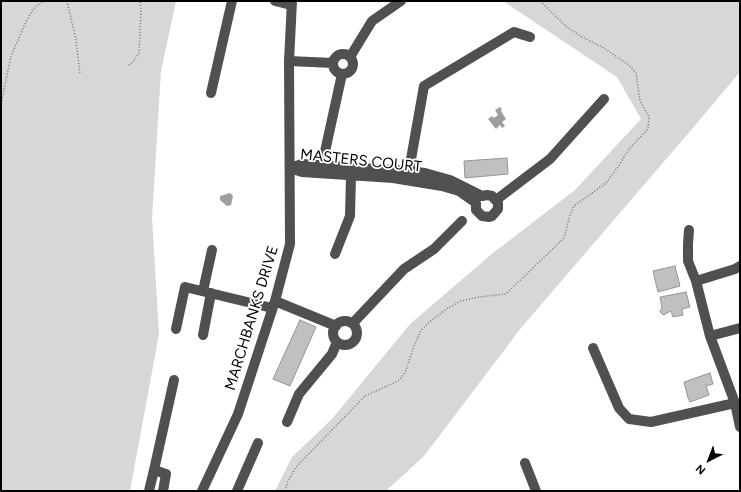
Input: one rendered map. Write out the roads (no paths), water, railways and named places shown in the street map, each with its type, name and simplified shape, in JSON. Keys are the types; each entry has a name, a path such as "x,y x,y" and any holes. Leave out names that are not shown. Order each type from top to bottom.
{"street":[{"path":"211,93 232,1"},
{"path":"275,1 292,3"},
{"path":"350,57 372,21 401,1"},
{"name":"MARCHBANKS DRIVE","path":"202,491 238,414 273,305 290,244 289,61 292,3"},
{"path":"408,175 424,86 514,32 530,37"},
{"path":"341,54 350,57 353,62 352,68 348,73 339,74 334,69 333,63 335,57 341,54"},
{"path":"289,61 333,63"},
{"path":"324,156 342,74"},
{"path":"496,200 550,159 604,99"},
{"name":"MASTERS COURT","path":"290,168 302,172 352,172 393,178 408,175 425,173 450,180 482,196 490,195 496,200 498,206 497,212 492,216 485,217 478,213 476,203 459,191 408,175"},
{"path":"335,254 350,216 352,172"},
{"path":"353,323 404,269 434,249 462,221"},
{"path":"689,230 688,261 696,281 710,336 735,403 740,427"},
{"path":"203,335 212,250"},
{"path":"696,281 735,269 740,266"},
{"path":"176,329 185,287 273,305 336,326"},
{"path":"344,321 353,323 357,330 357,337 355,340 352,343 345,345 337,342 333,333 336,326 344,321"},
{"path":"710,336 740,328"},
{"path":"287,422 299,394 332,354 337,342"},
{"path":"593,348 620,408 629,419 651,422 735,403"},
{"path":"149,491 174,380"},
{"path":"237,491 258,443"},
{"path":"525,463 536,491"},
{"path":"154,470 166,474 163,491"}]}
